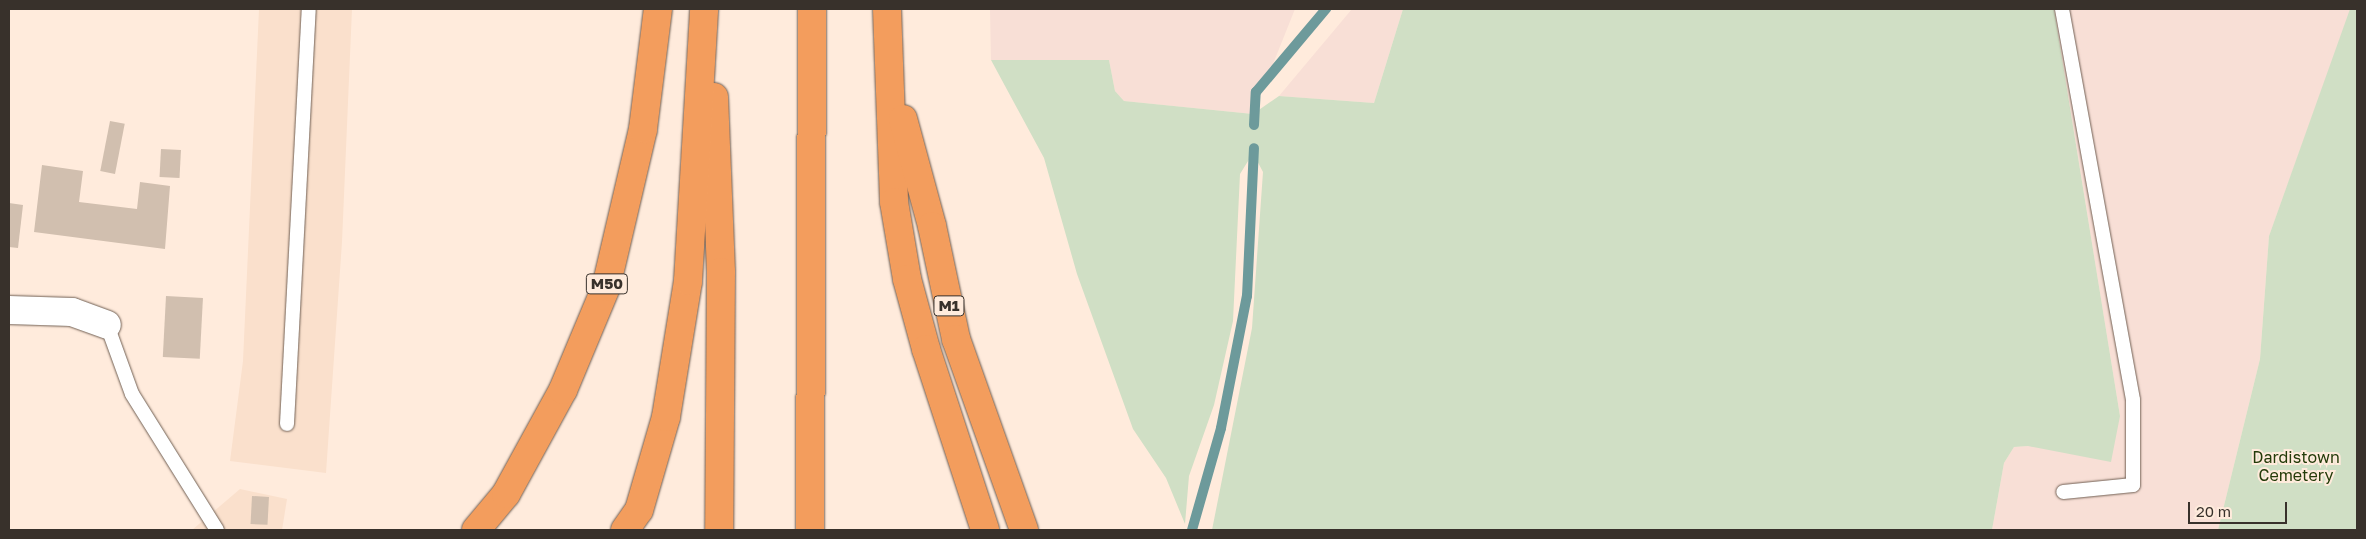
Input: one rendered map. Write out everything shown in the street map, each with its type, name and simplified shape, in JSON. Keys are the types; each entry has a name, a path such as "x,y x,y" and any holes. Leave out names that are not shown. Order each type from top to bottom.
{"highway":[{"name":"M50","path":"476,530 506,494 558,399 606,288 643,129 658,9"},
{"path":"626,530 639,510 666,417 688,281 704,9"},
{"path":"711,9 721,272 719,530"},
{"path":"810,530 812,9"},
{"path":"887,9 891,76 894,202 907,279 926,350 985,530"},
{"name":"M1","path":"891,76 932,226 956,339 1024,530"}],"street":[{"path":"9,310 72,312 107,325"}],"lane":[{"path":"287,424 309,9"},
{"path":"2062,9 2133,400 2133,486 2063,492"},
{"path":"107,325 132,394 217,530"}],"shaded area":[{"path":"259,9 352,9 342,242 326,473 230,461 243,361"},
{"path":"990,9 1295,9 1253,114 1124,101 1115,91 1109,60 991,60"},
{"path":"1352,9 1403,9 1374,103 1279,96"},
{"path":"2054,9 2351,9 2269,236 2260,359 2218,530 1992,530 2004,463 2014,447 2028,446 2120,416"},
{"path":"240,489 287,499 282,530 192,530"}],"green space":[{"path":"1403,9 2054,9 2120,416 2111,462 2028,446 2014,447 2004,463 1992,530 1212,530 1252,328 1263,172 1253,153 1240,174 1233,321 1214,405 1189,476 1185,524 1166,478 1133,429 1077,274 1044,158 991,60 1109,60 1115,91 1124,101 1253,114 1279,96 1374,103"},
{"name":"Dardistown Cemetery","path":"2350,9 2357,9 2357,530 2218,530 2260,359 2269,236"}],"building":[{"path":"110,121 125,124 115,174 100,171"},
{"path":"161,149 181,150 180,178 160,177"},
{"path":"42,165 83,171 79,202 137,209 140,182 170,186 165,249 34,232"},
{"path":"9,203 23,205 18,248 9,247"},
{"path":"166,296 203,298 200,359 163,357"},
{"path":"252,496 269,497 268,525 251,524"}],"waterway":[{"path":"1254,125 1256,92 1326,9"},
{"path":"1192,530 1221,428 1247,296 1254,148"}]}
